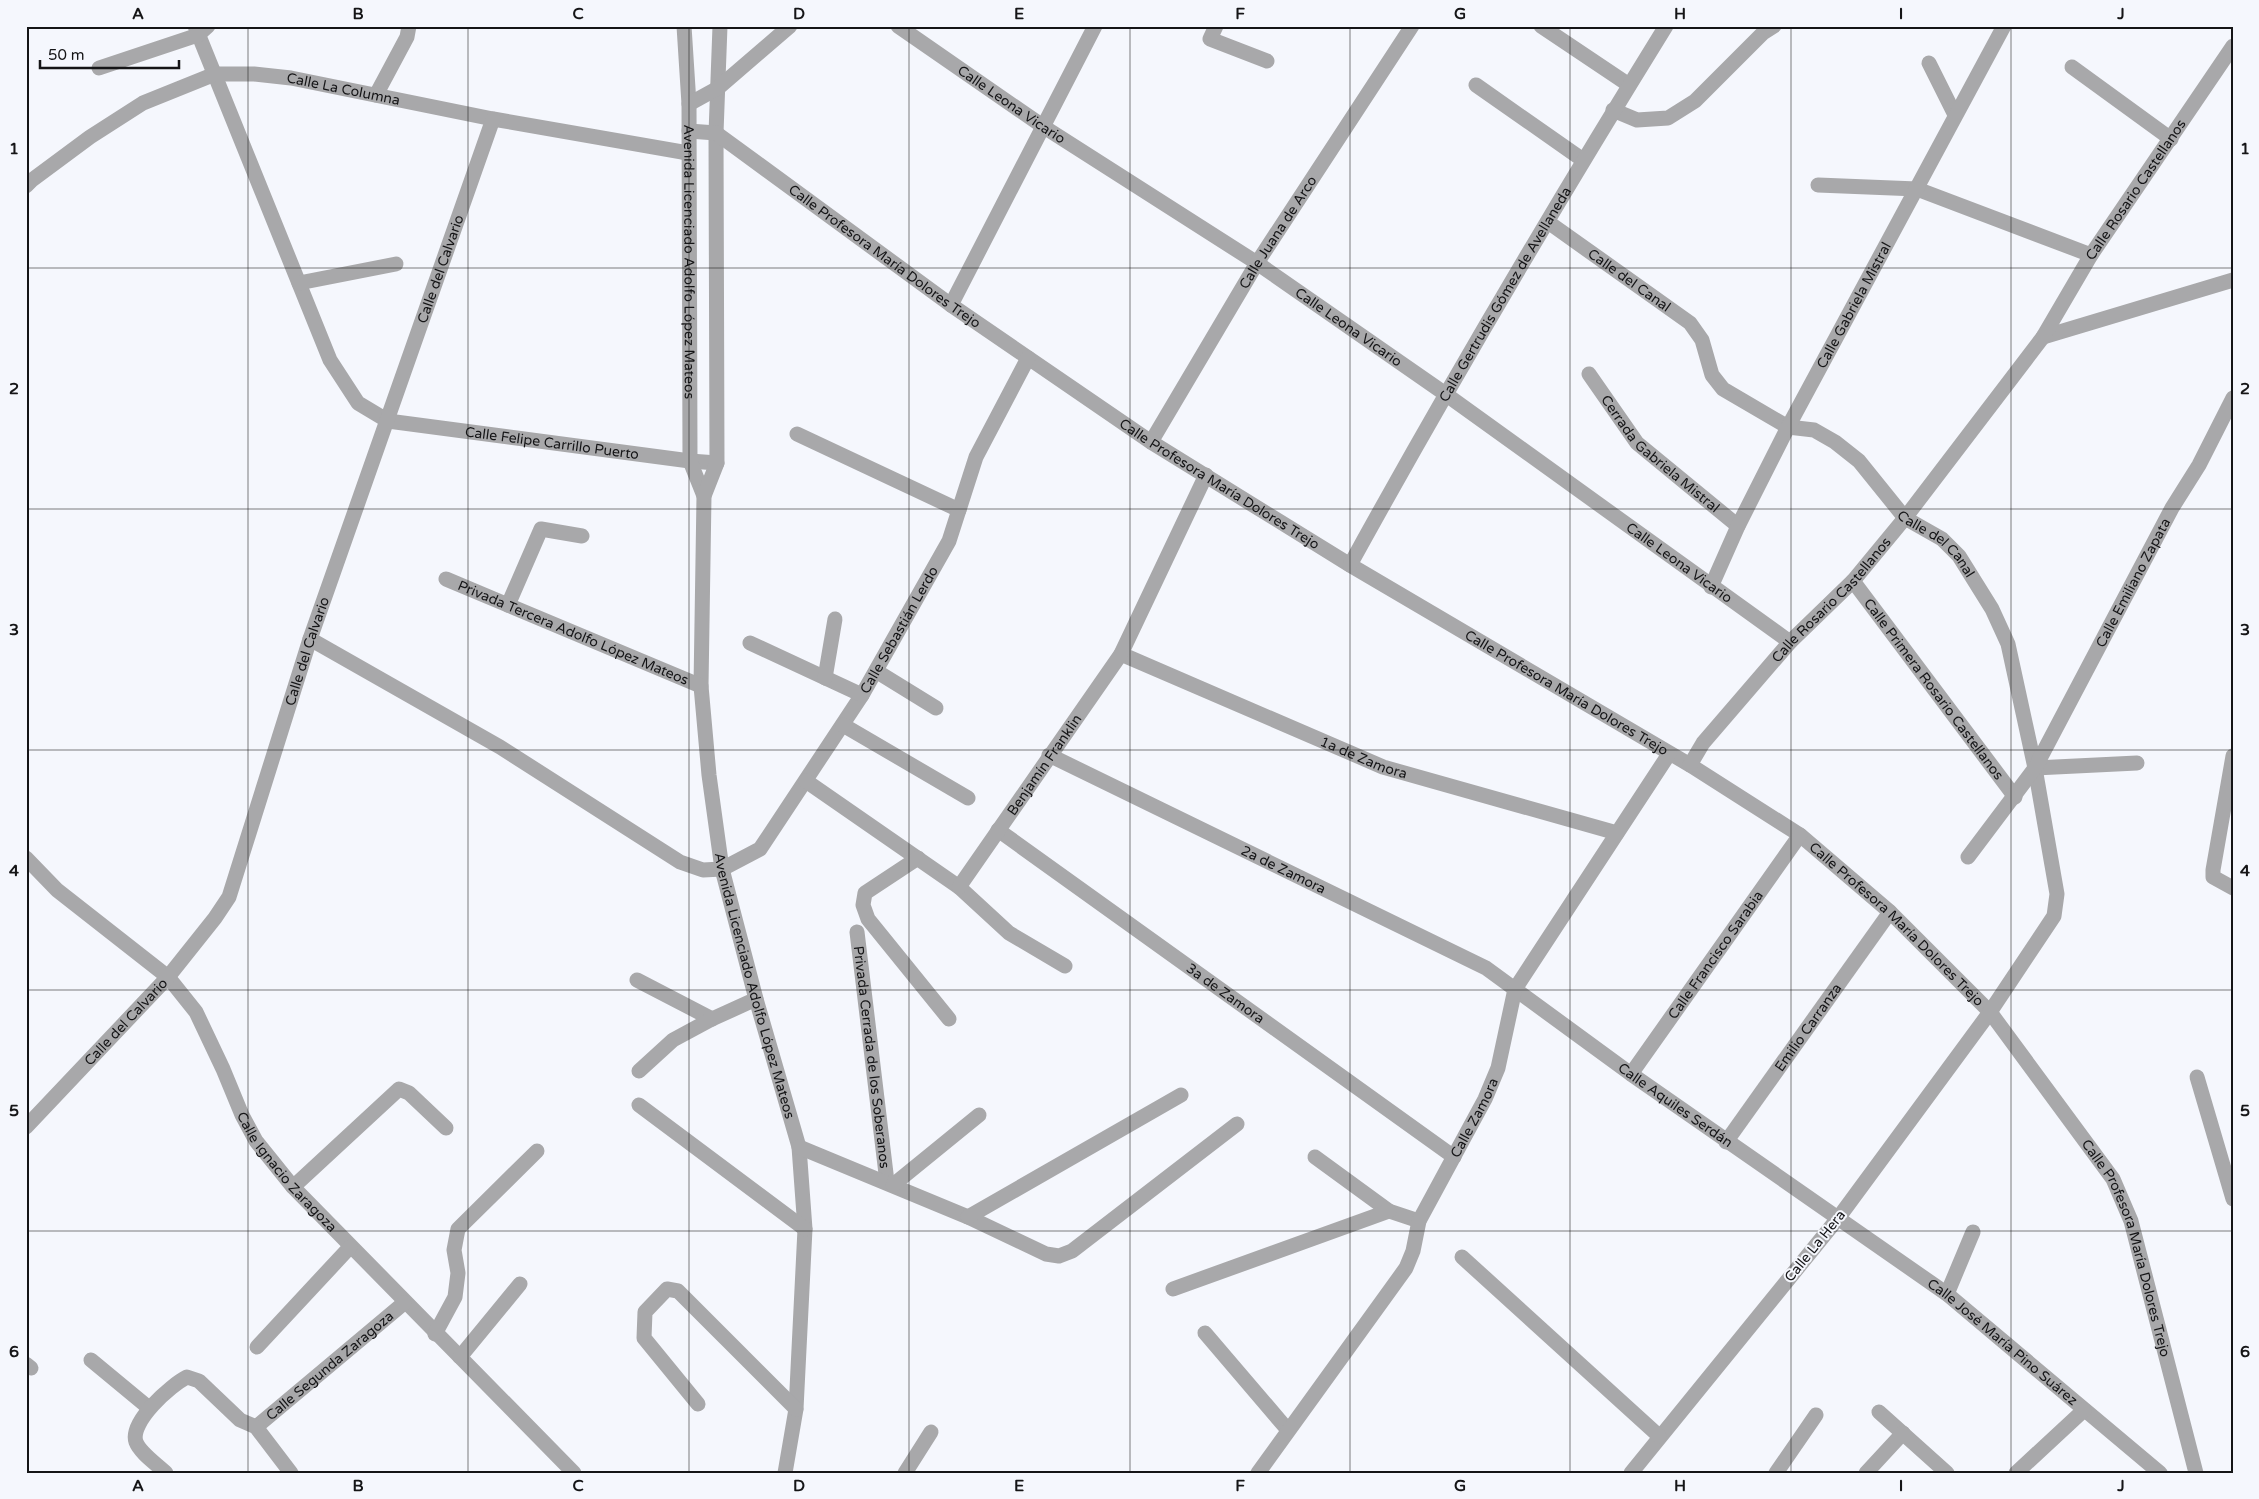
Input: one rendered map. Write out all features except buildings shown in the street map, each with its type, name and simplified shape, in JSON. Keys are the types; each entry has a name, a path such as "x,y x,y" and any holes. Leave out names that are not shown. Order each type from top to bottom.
{"street":[{"path":"376,95 407,37 409,26"},
{"name":"Avenida Licenciado Adolfo López Mateos","path":"684,26 690,131 688,153 690,461 704,496"},
{"name":"Avenida Licenciado Adolfo López Mateos","path":"720,26 716,133 717,463 704,496 701,686 709,774 722,869 798,1147 805,1229 796,1409 785,1473"},
{"path":"689,104 718,88 790,26"},
{"name":"Calle Leona Vicario","path":"898,26 1044,127 1256,263 1444,393 1711,587 1790,642"},
{"path":"951,305 1095,26"},
{"path":"1216,26 1210,39 1267,61"},
{"name":"Calle Juana de Arco","path":"1151,442 1256,263 1412,26"},
{"path":"1541,26 1629,85"},
{"name":"Calle Gertrudis Gómez de Avellaneda","path":"1350,565 1444,393 1548,222 1613,110 1666,26"},
{"path":"1613,110 1637,120 1668,118 1695,101 1763,33 1774,26"},
{"name":"Calle Gabriela Mistral","path":"1711,587 1738,526 1788,427 2004,26"},
{"path":"98,68 200,29 215,74 330,360 358,403 388,421"},
{"name":"Calle Rosario Castellanos","path":"1690,765 1703,743 1790,642 1852,581 1905,518 2043,337 2091,255 2233,46"},
{"path":"1929,62 1955,116"},
{"path":"2072,67 2171,139"},
{"name":"Calle La Columna","path":"26,186 90,137 144,103 215,74 254,74 281,77 493,119 688,153"},
{"path":"1476,85 1583,160"},
{"name":"Calle del Calvario","path":"27,1126 168,977 215,918 229,897 310,639 493,119"},
{"path":"690,131 716,133"},
{"name":"Calle Profesora María Dolores Trejo","path":"716,133 951,305 1151,442 1350,565 1690,765 1800,835 1890,912 1990,1012 2114,1179 2131,1221 2196,1473"},
{"path":"1818,185 1917,189 2091,255"},
{"name":"Calle del Canal","path":"1548,222 1690,323 1702,340 1712,375 1723,389 1788,427 1814,430 1836,442 1859,461 1905,518 1942,539 1959,556 1992,609 2008,644 2035,768 2057,894 2054,916 1990,1012"},
{"path":"299,283 396,264"},
{"path":"2043,337 2233,280"},
{"name":"Calle Sebastián Lerdo","path":"722,869 760,849 862,695 949,542 976,457 1028,358"},
{"name":"Cerrada Gabriela Mistral","path":"1589,374 1637,443 1738,526"},
{"name":"Calle Emiliano Zapata","path":"1968,857 2035,768 2172,508 2200,464 2233,398"},
{"name":"Calle Felipe Carrillo Puerto","path":"388,421 717,463"},
{"path":"797,434 959,510"},
{"name":"Benjamín Franklin","path":"959,886 1121,654 1206,475"},
{"path":"508,605 540,529 582,536"},
{"name":"Privada Tercera Adolfo López Mateos","path":"446,578 701,686"},
{"name":"Calle Primera Rosario Castellanos","path":"1852,581 2015,797"},
{"path":"825,678 835,619"},
{"path":"310,639 500,747 680,862 704,870 722,869"},
{"path":"750,643 862,695"},
{"name":"1a de Zamora","path":"1121,654 1383,767 1617,833"},
{"path":"876,671 936,708"},
{"path":"843,725 968,798"},
{"name":"Calle Zamora","path":"1258,1473 1287,1430 1406,1268 1419,1221 1485,1099 1498,1068 1515,988 1670,754"},
{"name":"2a de Zamora","path":"1049,755 1486,968 1515,988"},
{"path":"2233,756 2227,821 2213,877 2233,888"},
{"path":"2035,768 2137,763"},
{"path":"806,781 959,886 1010,933 1065,966"},
{"name":"3a de Zamora","path":"998,830 1454,1157"},
{"name":"Calle Francisco Sarabia","path":"1630,1074 1800,835"},
{"name":"Calle Ignacio Zaragoza","path":"26,858 57,890 168,977 196,1012 223,1068 242,1115 256,1141 293,1187 404,1303 574,1473"},
{"path":"918,858 865,893 862,906 868,919 950,1019"},
{"name":"Emilio Carranza","path":"1726,1142 1890,912"},
{"name":"Privada Cerrada de los Soberanos","path":"857,932 890,1183"},
{"path":"637,980 712,1019"},
{"name":"Calle Aquiles Serdán","path":"1515,988 1630,1074 1726,1142 1839,1217"},
{"path":"639,1071 673,1040 712,1019 756,999"},
{"name":"Calle La Hera","path":"1632,1473 1659,1436 1839,1217 1990,1012"},
{"path":"2197,1077 2233,1199"},
{"path":"293,1187 399,1089 409,1093 446,1128"},
{"path":"968,1217 1181,1096"},
{"path":"639,1105 805,1229"},
{"path":"890,1183 979,1115"},
{"name":"Privada Cerrada de los Soberanos","path":"798,1147 890,1183 1046,1254 1059,1256 1072,1251 1237,1124"},
{"path":"435,1334 455,1297 458,1273 454,1250 458,1229 537,1150"},
{"path":"1315,1157 1389,1211 1419,1221"},
{"path":"1173,1289 1389,1211"},
{"name":"Calle José María Pino Suárez","path":"1839,1217 1947,1294 2160,1473"},
{"path":"1947,1294 1973,1232"},
{"path":"257,1348 350,1248"},
{"path":"1462,1258 1659,1436"},
{"path":"460,1357 520,1284"},
{"path":"698,1404 644,1338 645,1312 667,1289 678,1291 796,1409"},
{"name":"Calle Segunda Zaragoza","path":"256,1427 404,1303"},
{"path":"1205,1333 1287,1430"},
{"path":"91,1360 149,1408"},
{"path":"166,1473 136,1444 135,1435 149,1408 176,1383 188,1377 199,1381 240,1420 256,1427 291,1473"},
{"path":"2016,1473 2084,1410"},
{"path":"1879,1412 1947,1473"},
{"path":"1776,1473 1816,1415"},
{"path":"905,1473 931,1432"},
{"path":"1866,1473 1903,1433"}]}
